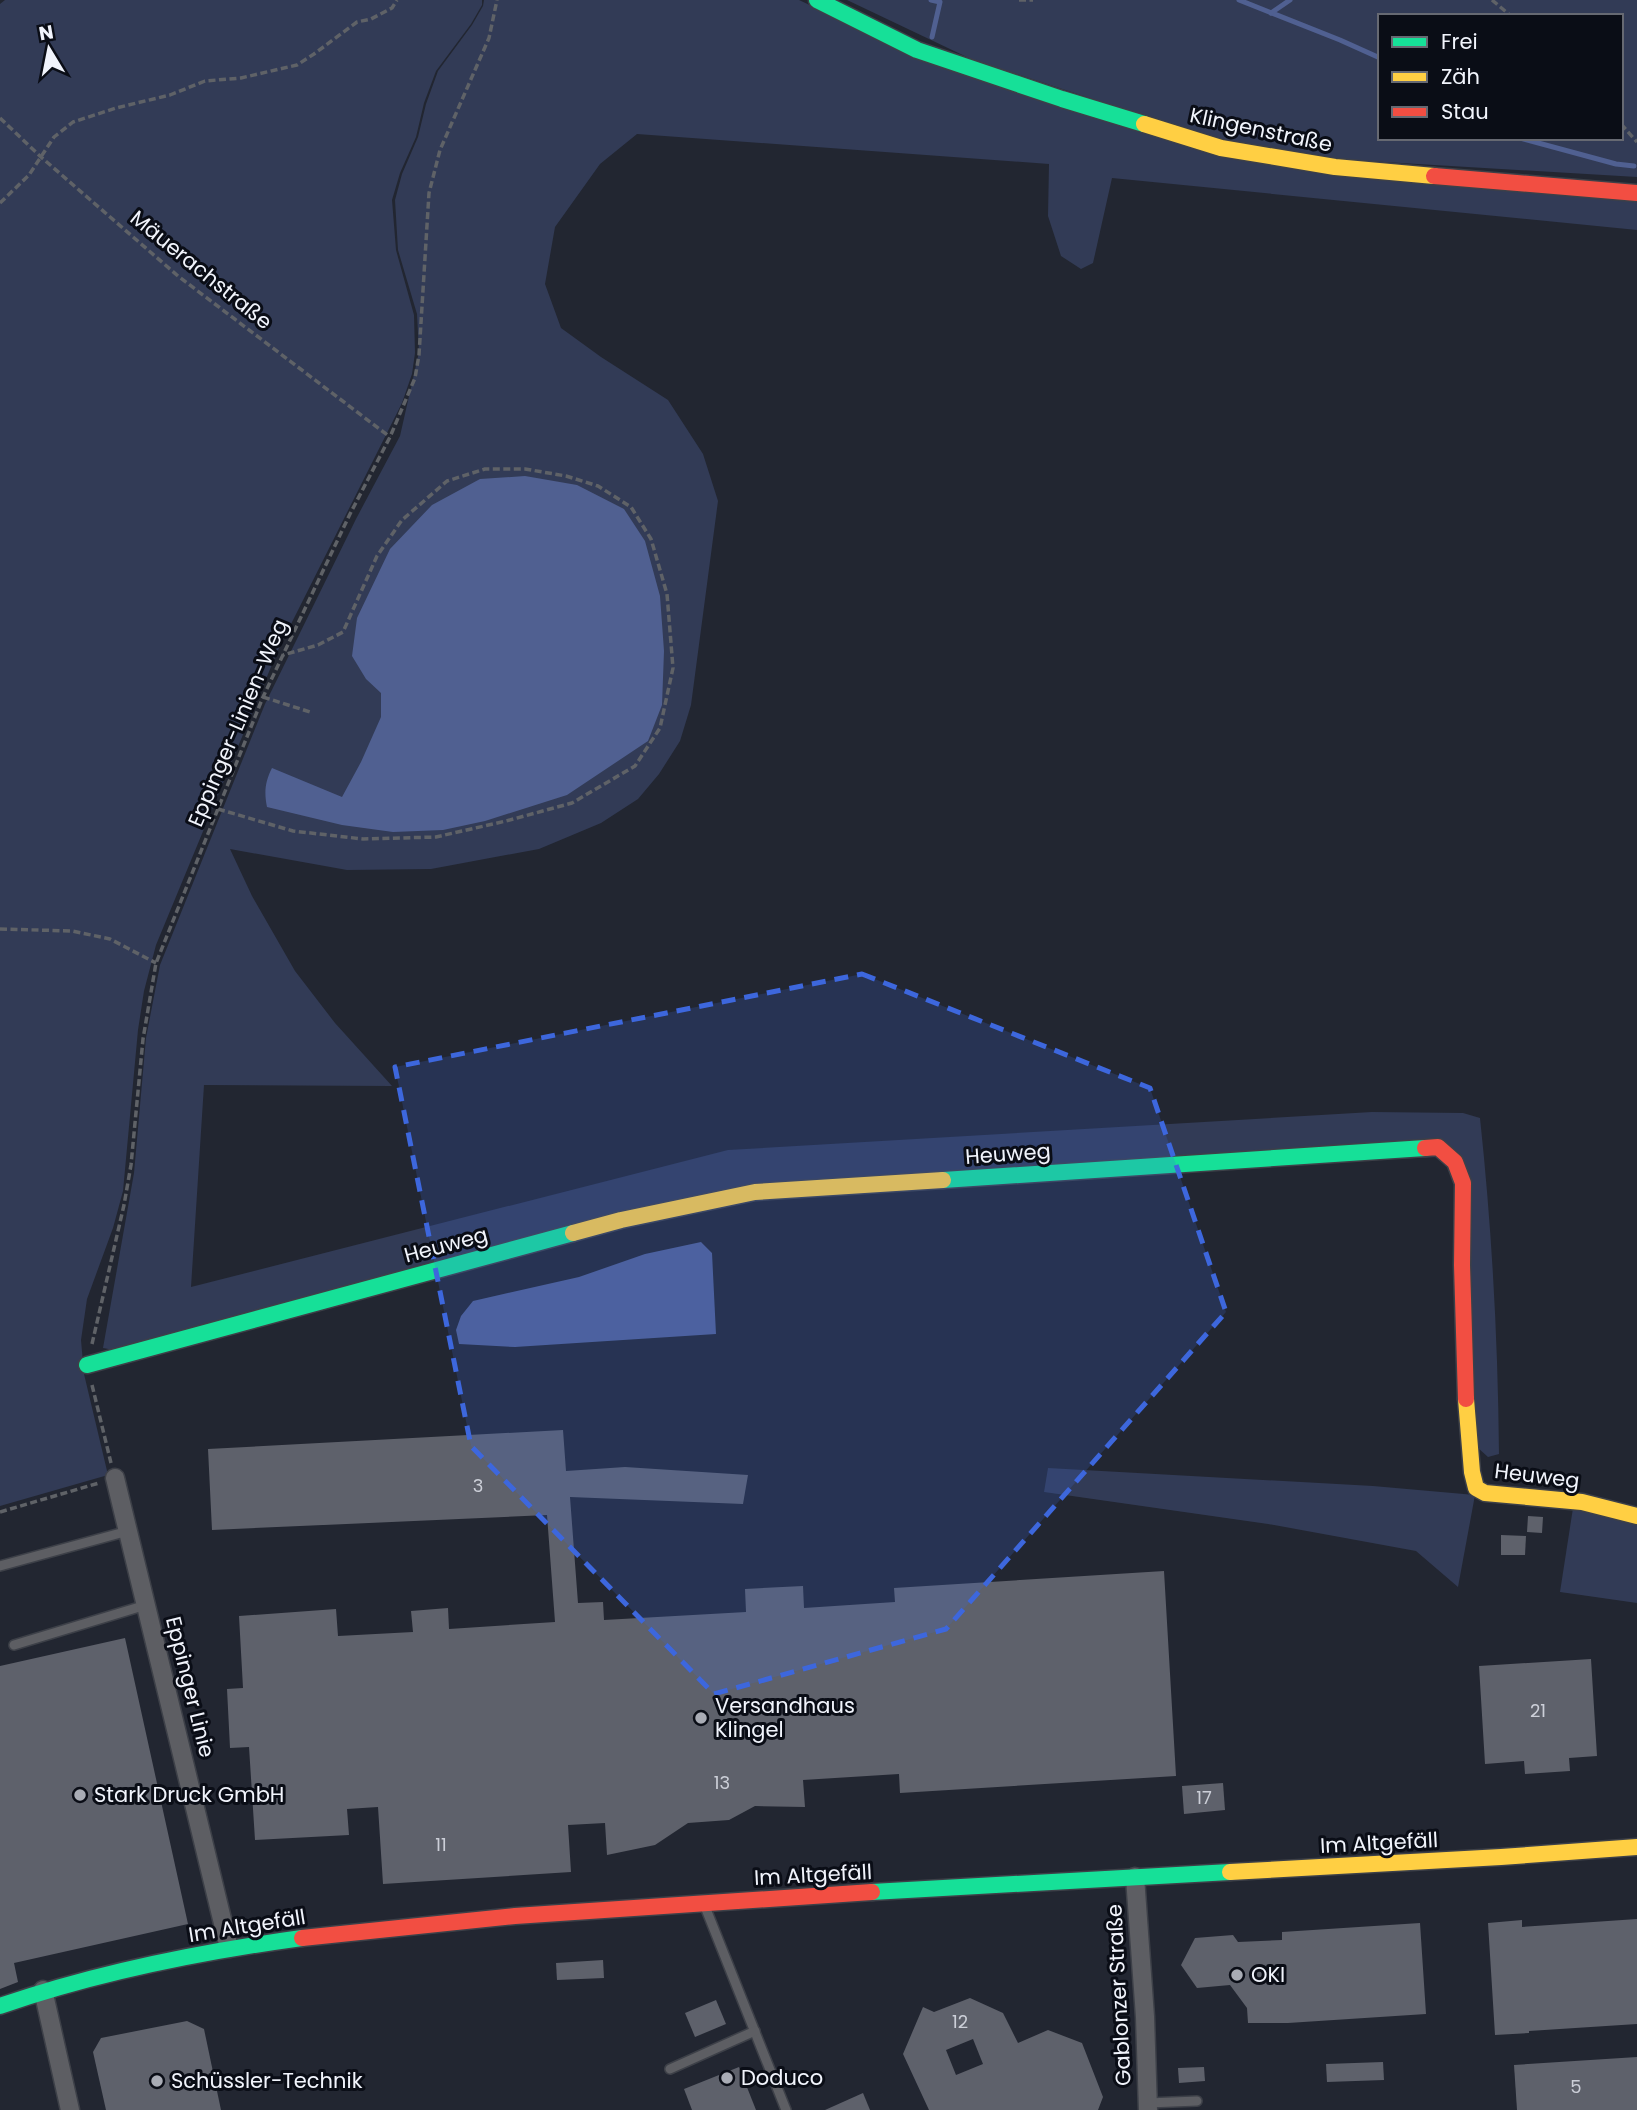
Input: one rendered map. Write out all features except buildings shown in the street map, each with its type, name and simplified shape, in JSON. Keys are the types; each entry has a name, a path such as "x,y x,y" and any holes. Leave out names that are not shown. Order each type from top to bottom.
{"street":[{"name":"Klingenstraße","path":"817,0 917,50 1062,99 1221,148 1335,167 1637,194"},
{"name":"Heuweg","path":"87,1365 621,1220 755,1192 1438,1147 1455,1162 1463,1183 1462,1265 1467,1426 1476,1488 1485,1493 1582,1502 1637,1517"},
{"name":"Eppinger Linie","path":"115,1478 229,1948"},
{"name":"Im Altgefäll","path":"0,2006 43,1990 132,1967 229,1948 431,1922 703,1902 1637,1847"},
{"name":"Gablonzer Straße","path":"1135,1877 1148,2107"},
{"path":"43,1990 70,2110"}],"lane":[{"path":"0,1566 128,1531"},
{"path":"14,1645 147,1605"},
{"path":"703,1902 786,2110"},
{"path":"670,2068 754,2031"},
{"path":"1148,2107 1197,2101"}],"path":[{"path":"0,203 29,175 54,137 73,122 170,95 205,80 255,76 297,65 357,22 371,19 392,8 397,0"},
{"name":"Eppinger-Linien-Weg","path":"115,1478 87,1365 131,1166 143,1039 156,963 263,697 350,514 390,437 415,378 419,355 429,193 440,150 489,38 497,0"},
{"path":"1019,0 1033,0"},
{"path":"1492,0 1509,14"},
{"name":"Mäuerachstraße","path":"0,118 178,276 390,437"},
{"path":"1623,126 1637,142"},
{"path":"218,809 293,831 363,839 436,836 572,803 635,766 660,728 673,668 667,594 651,539 631,507 598,486 566,476 525,469 485,469 447,481 402,520 377,556 343,632 317,645 282,655"},
{"path":"263,697 310,712"},
{"path":"0,929 72,931 110,939 156,963"},
{"path":"0,1512 115,1478"}],"highlighted area":[{"path":"862,974 1150,1088 1226,1312 946,1629 714,1694 471,1446 395,1067"}],"shaded area":[{"path":"5,0 482,0 482,5 436,71 424,103 416,137 400,173 392,200 396,250 414,315 415,353 412,374 402,403 278,650 156,945 144,991 123,1191 113,1228 87,1299 81,1340 84,1374 108,1475 0,1506 0,4"},
{"path":"484,0 799,0 914,54 1219,154 1637,200 1637,230 1112,178 1093,263 1081,269 1061,256 1048,216 1049,164 637,134 600,164 555,227 545,284 561,328 668,400 703,454 718,501 691,705 680,741 659,774 638,799 601,823 539,849 431,869 347,870 230,849 252,896 295,971 335,1023 392,1086 204,1085 191,1287 728,1150 1372,1112 1463,1113 1480,1118 1494,1286 1499,1454 1488,1457 1477,1447 1461,1156 756,1187 114,1350 103,1348 134,1173 146,1038 160,965 265,704 400,436 419,352 417,314 398,250 395,200 438,71 472,25"},
{"path":"847,0 1637,0 1637,177 1334,159 1229,144 971,59"},
{"path":"525,476 577,485 624,509 645,541 660,596 664,651 662,705 648,741 567,795 485,821 443,830 393,832 342,825 267,807 266,787 272,768 342,797 361,762 381,717 381,693 366,679 352,656 357,618 390,549 432,505 480,479"},
{"path":"701,1242 712,1253 716,1334 515,1347 459,1344 456,1330 461,1316 473,1301 579,1277 645,1254"},
{"path":"1048,1468 1373,1486 1475,1495 1458,1587 1416,1551 1268,1524 1044,1492"},
{"path":"1573,1508 1637,1525 1637,1603 1560,1592"}],"waterway":[{"path":"931,0 940,2 932,37"},
{"path":"1239,0 1378,57"},
{"path":"1271,13 1290,0"},
{"path":"1527,140 1616,164 1634,166"}],"traffic: fast":[{"path":"817,0 917,50 1144,124"},
{"path":"943,1180 1425,1148"},
{"path":"87,1365 573,1233"},
{"path":"872,1892 1230,1872"},
{"path":"0,2006 149,1964 302,1938"}],"traffic: slow":[{"path":"1144,124 1221,148 1335,167 1434,176"},
{"path":"573,1233 621,1220 755,1192 943,1180"},
{"path":"1466,1399 1472,1472 1476,1488 1485,1493 1582,1502 1637,1516"},
{"path":"1230,1872 1637,1847"}],"traffic: jam":[{"path":"1434,176 1637,193"},
{"path":"1425,1148 1438,1147 1455,1162 1463,1183 1462,1265 1466,1399"},
{"path":"302,1938 515,1916 872,1892"}],"place":[{"name":"Versandhaus Klingel","path":"701,1718"},
{"name":"Stark Druck GmbH","path":"80,1795"},
{"name":"OKI","path":"1237,1975"},
{"name":"Doduco","path":"727,2078"},
{"name":"Schüssler-Technik","path":"157,2081"}]}
